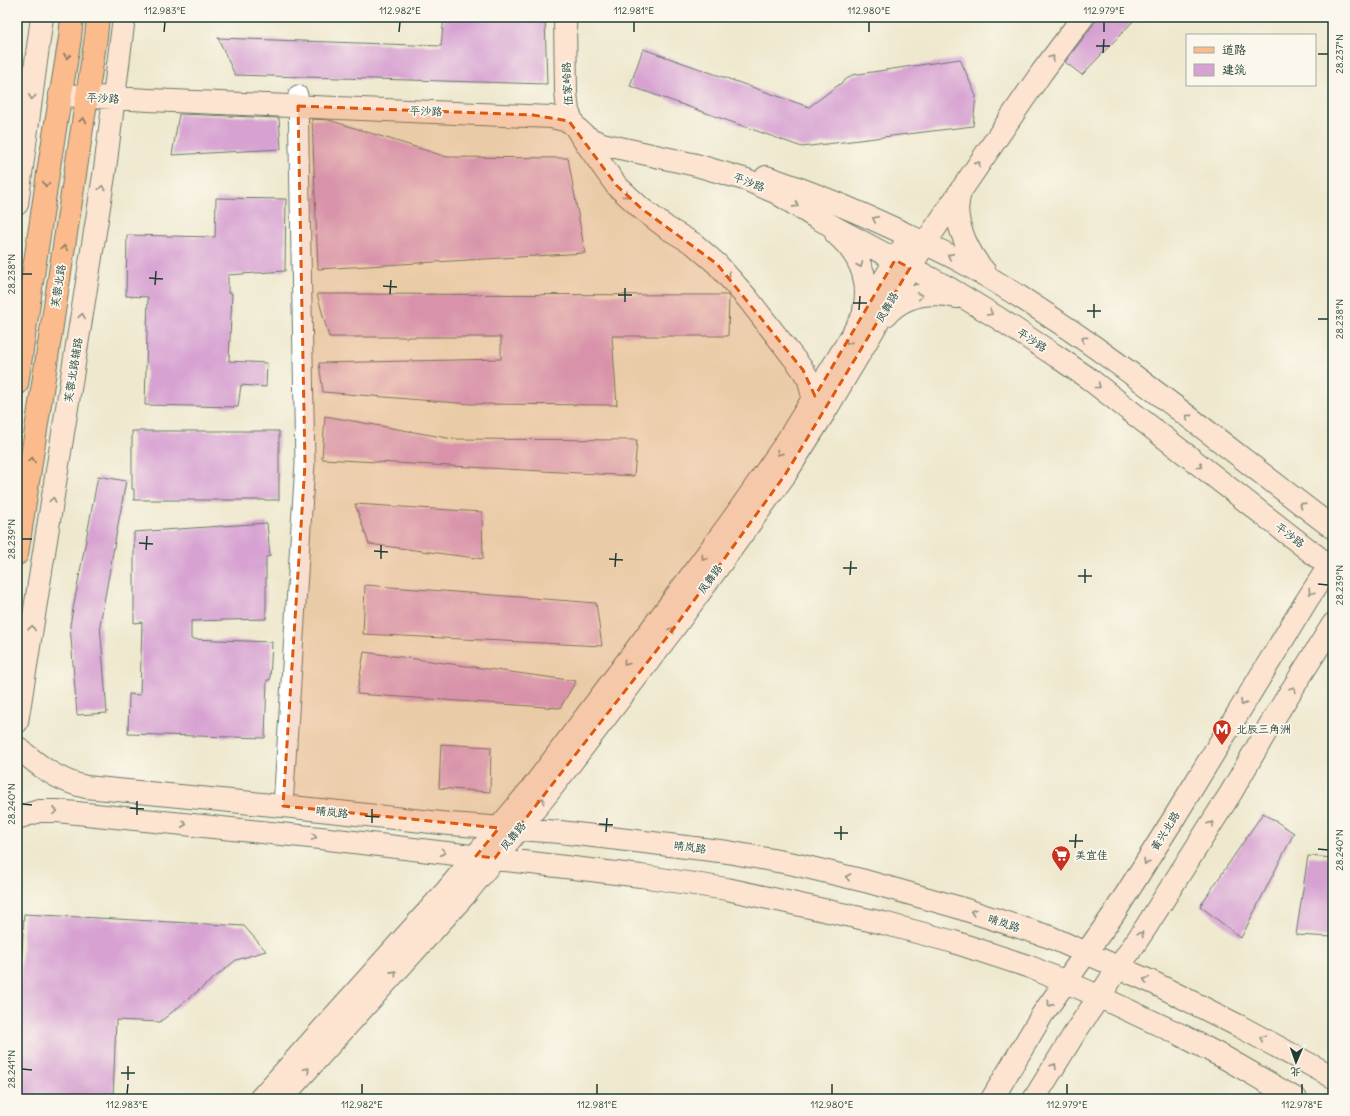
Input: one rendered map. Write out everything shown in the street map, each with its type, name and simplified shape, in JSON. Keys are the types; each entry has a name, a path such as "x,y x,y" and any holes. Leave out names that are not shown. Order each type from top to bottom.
{"main road":[{"path":"17,384 72,17"},
{"name":"芙蓉北路","path":"17,554 98,17"}],"street":[{"path":"17,204 42,17"},
{"name":"芙蓉北路辅路","path":"17,722 105,169 124,17"},
{"name":"伍家岭路","path":"565,17 566,92 568,107 576,129 616,185 642,209 668,228 694,244 717,264 748,299 802,370 808,380 813,398"},
{"name":"凤舞路","path":"260,1099 448,890 485,857 509,828 548,793 669,634 784,475 822,416 870,321 902,264 918,240 961,189 1042,72 1083,17"},
{"name":"平沙路","path":"61,89 298,101 561,118 568,121 576,129 592,140 602,144 696,165 747,180 777,193 815,217 969,301 1056,356 1088,378 1332,565"},
{"path":"283,806 305,464 298,101"},
{"name":"平沙路","path":"298,101 533,104 568,107 590,129 597,132 697,156 793,185 845,206 963,263 1025,300 1080,337 1333,528"},
{"path":"961,189 957,213 965,241 975,261 994,281"},
{"path":"815,217 844,241 859,261 866,285 865,307 870,321 889,311 902,301 918,296 933,294 947,295 969,301"},
{"name":"凤舞路","path":"509,828 536,782 732,520 785,444 813,398 870,321"},
{"path":"37,426 64,431"},
{"name":"黄兴北路","path":"992,1099 1042,1015 1113,915 1174,818 1302,606 1332,565"},
{"path":"1034,1099 1076,1031 1146,927 1232,790 1333,624"},
{"name":"晴岚路","path":"17,747 55,776 72,784 86,787 450,824 560,832 728,852 794,864 864,881 957,907 1050,938 1086,953 1154,983 1239,1026 1333,1077"},
{"path":"17,818 39,811 58,811 320,838 641,876 727,889 827,910 954,942 1030,967 1099,996 1181,1035 1227,1059 1296,1099"},
{"name":"凤舞路","path":"281,1099 465,894 485,857"}],"highlighted area":[{"path":"298,106 533,115 569,121 616,185 642,209 717,264 803,370 815,396 895,260 910,268 785,475 674,628 495,858 476,856 499,828 283,806 305,464"}],"building":[{"path":"444,17 545,17 547,84 235,75 218,38 441,46"},
{"path":"1099,17 1137,17 1082,75 1065,62"},
{"path":"643,49 809,107 852,75 960,59 976,96 973,126 802,147 630,86"},
{"path":"179,114 279,118 281,149 172,155"},
{"path":"312,119 329,120 447,157 568,158 585,253 318,269"},
{"path":"216,198 286,199 285,271 228,275 228,293 232,293 229,361 267,363 266,387 241,385 238,407 145,405 148,297 126,296 127,235 215,237"},
{"path":"317,294 727,295 729,296 728,336 612,336 617,405 470,404 323,392 319,363 501,359 501,337 329,337"},
{"path":"325,416 453,439 637,440 634,476 322,459"},
{"path":"132,431 279,431 279,500 134,500 134,489 132,489"},
{"path":"98,476 126,481 100,624 107,713 77,715 70,625"},
{"path":"355,504 482,512 483,559 369,544"},
{"path":"267,523 270,556 266,557 266,619 191,621 191,639 272,642 270,680 267,680 265,738 128,734 129,694 140,695 142,622 134,623 134,532"},
{"path":"365,585 596,603 602,646 363,634"},
{"path":"364,652 576,681 560,708 357,694"},
{"path":"441,744 491,747 490,792 439,788"},
{"path":"1263,813 1294,833 1241,938 1200,906"},
{"path":"1308,856 1333,858 1333,937 1296,935"},
{"path":"24,914 244,926 266,951 236,960 160,1022 116,1020 113,1099 17,1099 17,1046"}],"place":[{"name":"北辰三角洲","path":"1222,746"},
{"name":"美宜佳","path":"1061,872"}]}
